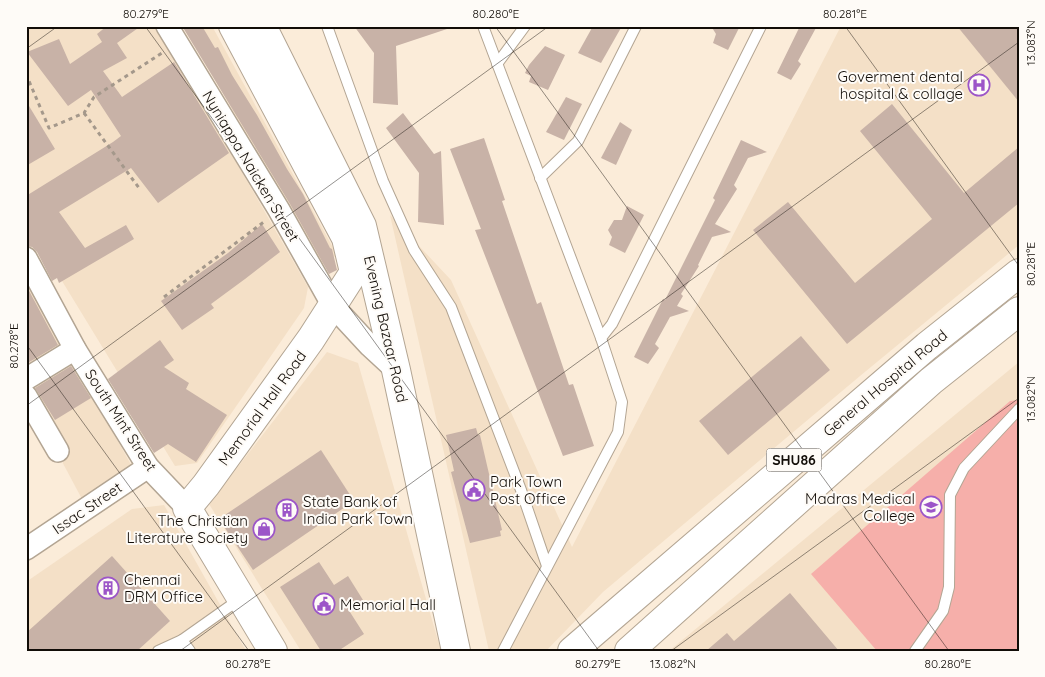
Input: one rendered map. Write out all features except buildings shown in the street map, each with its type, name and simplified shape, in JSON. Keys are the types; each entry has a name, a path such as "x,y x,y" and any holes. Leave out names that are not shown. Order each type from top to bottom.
{"main road":[{"name":"Evening Bazaar Road","path":"250,31 346,238 354,272"},
{"name":"Evening Bazaar Road","path":"250,31 362,226 396,370 456,651"},
{"name":"Memorial Hall Road","path":"187,508 206,485 333,306 354,272"},
{"name":"General Hospital Road","path":"572,651 927,346 1019,273"},
{"name":"General Hospital Road","path":"633,650 931,381 1019,311"},
{"name":"South Mint Street","path":"187,508 273,651"}],"street":[{"name":"Nyniappa Naicken Street","path":"172,35 280,210 333,306"},
{"name":"South Mint Street","path":"26,258 75,349 148,467 187,508"},
{"path":"333,306 370,346 396,370"},
{"path":"26,379 75,349"},
{"path":"26,396 58,451"},
{"name":"Issac Street","path":"26,548 148,467"}],"lane":[{"path":"327,26 383,181 414,250 451,307 521,490 547,566"},
{"path":"483,26 601,338 622,402 618,432 503,651"},
{"path":"497,64 525,26"},
{"path":"540,178 578,141 636,26"},
{"path":"601,338 612,324 761,26"},
{"path":"915,651 943,611 948,587 950,495 964,468 1019,409"},
{"path":"158,651 182,640 242,597"},
{"path":"177,651 182,640"},
{"path":"182,640 190,651"}],"path":[{"path":"26,74 50,128 84,113 94,97 172,35"},
{"path":"84,113 139,188"},
{"path":"164,297 280,210"}],"shaded area":[{"path":"26,26 158,26 308,287 304,308 197,463 175,466 26,222"},
{"path":"185,26 212,26 337,255 320,266"},
{"path":"841,26 1019,26 1019,245 603,592 546,651 489,651 390,215 451,280 572,547"},
{"path":"26,275 140,481 90,514 26,394"},
{"path":"327,352 358,363 441,651 301,651 209,504"},
{"name":"Madras Medical College","path":"1019,362 1019,651 669,651"},
{"name":"Madras Medical College","path":"1019,400 1019,651 877,651 811,574 1010,401"},
{"path":"164,505 246,651 26,651 26,582 132,509"}],"place":[{"name":"Goverment dental hospital & collage","path":"979,85"},
{"name":"Park Town Post Office","path":"474,490"},
{"name":"Madras Medical College","path":"931,507"},
{"name":"State Bank of India Park Town","path":"287,510"},
{"name":"The Christian Literature Society","path":"264,529"},
{"name":"Chennai DRM Office","path":"108,588"},
{"name":"Memorial Hall","path":"324,604"}]}
